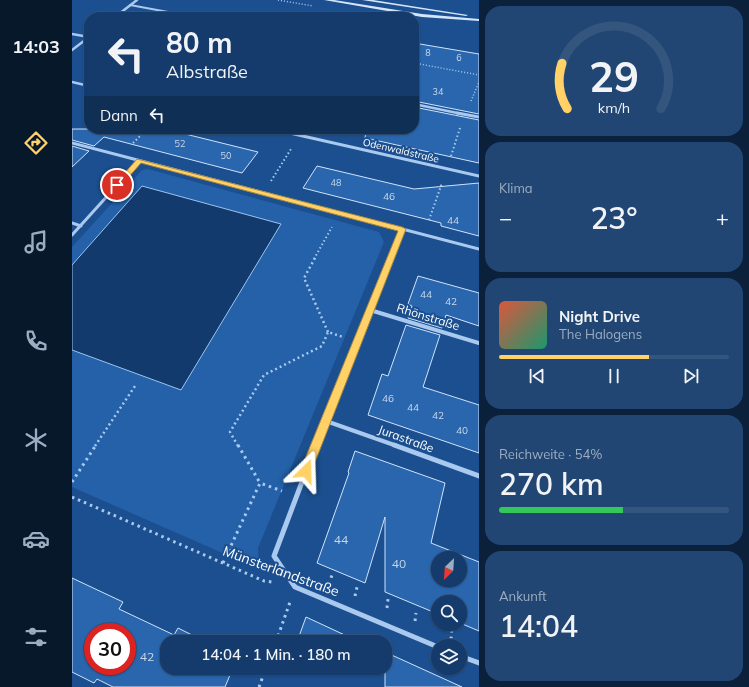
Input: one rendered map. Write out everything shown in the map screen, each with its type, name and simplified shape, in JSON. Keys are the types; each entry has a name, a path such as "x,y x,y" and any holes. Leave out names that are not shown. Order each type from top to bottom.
{"street":[{"path":"121,12 137,0"},
{"path":"326,0 403,12"},
{"path":"364,0 479,19"},
{"path":"419,15 462,20 479,19"},
{"path":"72,34 84,36"},
{"path":"72,50 84,41"},
{"path":"72,82 84,85"},
{"path":"419,105 479,117"},
{"name":"Odenwaldstraße","path":"292,134 479,176"},
{"path":"72,143 479,249"},
{"path":"72,236 139,161"},
{"path":"72,223 81,226"},
{"path":"296,587 274,556 296,496 402,229"},
{"name":"Rhönstraße","path":"370,310 479,343"},
{"name":"Jurastraße","path":"326,421 479,476"},
{"name":"Münsterlandstraße","path":"296,587 431,644"},
{"path":"467,659 479,664"}],"lane":[{"path":"130,5 168,12"}],"path":[{"path":"419,64 479,75"},
{"path":"465,114 479,81"},
{"path":"263,193 300,136"},
{"path":"296,496 260,483 230,432 264,374 322,346 328,332 304,278 339,212"},
{"path":"328,332 358,342"},
{"path":"72,482 135,386"},
{"path":"223,563 260,483"},
{"name":"Münsterlandstraße","path":"72,497 264,581 296,587"},
{"path":"279,635 296,587"},
{"path":"259,687 263,675"}],"shaded area":[{"path":"148,169 379,232 384,242 258,548 259,569 72,487 72,247 142,170"},
{"path":"142,186 281,224 181,390 72,350 72,265"}],"building":[{"path":"419,44 479,54 479,114 419,102"},
{"path":"419,108 479,120 479,163 365,138 365,134 419,134"},
{"path":"72,129 84,129 84,134 185,134 258,152 242,173 104,137 94,146 72,140"},
{"path":"72,146 89,151 72,167"},
{"path":"317,166 414,189 479,183 479,236 441,226 441,223 303,188"},
{"path":"418,276 479,293 479,326 446,315 442,328 408,318 412,306 408,304"},
{"path":"406,325 440,335 423,387 479,405 479,453 368,415 382,374 388,376"},
{"path":"355,451 445,483 431,543 451,551 431,551 431,587 467,587 467,557 479,562 479,631 467,626 467,595 431,595 431,611 385,592 385,517 365,583 317,563 349,473 348,472"},
{"path":"72,578 123,602 119,609 174,635 160,635 160,675 230,675 225,687 113,687 97,679 94,683 72,672"},
{"path":"306,617 345,635 300,635"},
{"path":"178,628 192,635 174,635"},
{"path":"392,655 431,673 431,675 436,675 462,687 385,687 385,675 392,675"}],"route":[{"path":"117,185 139,161 402,229 306,471"}]}
